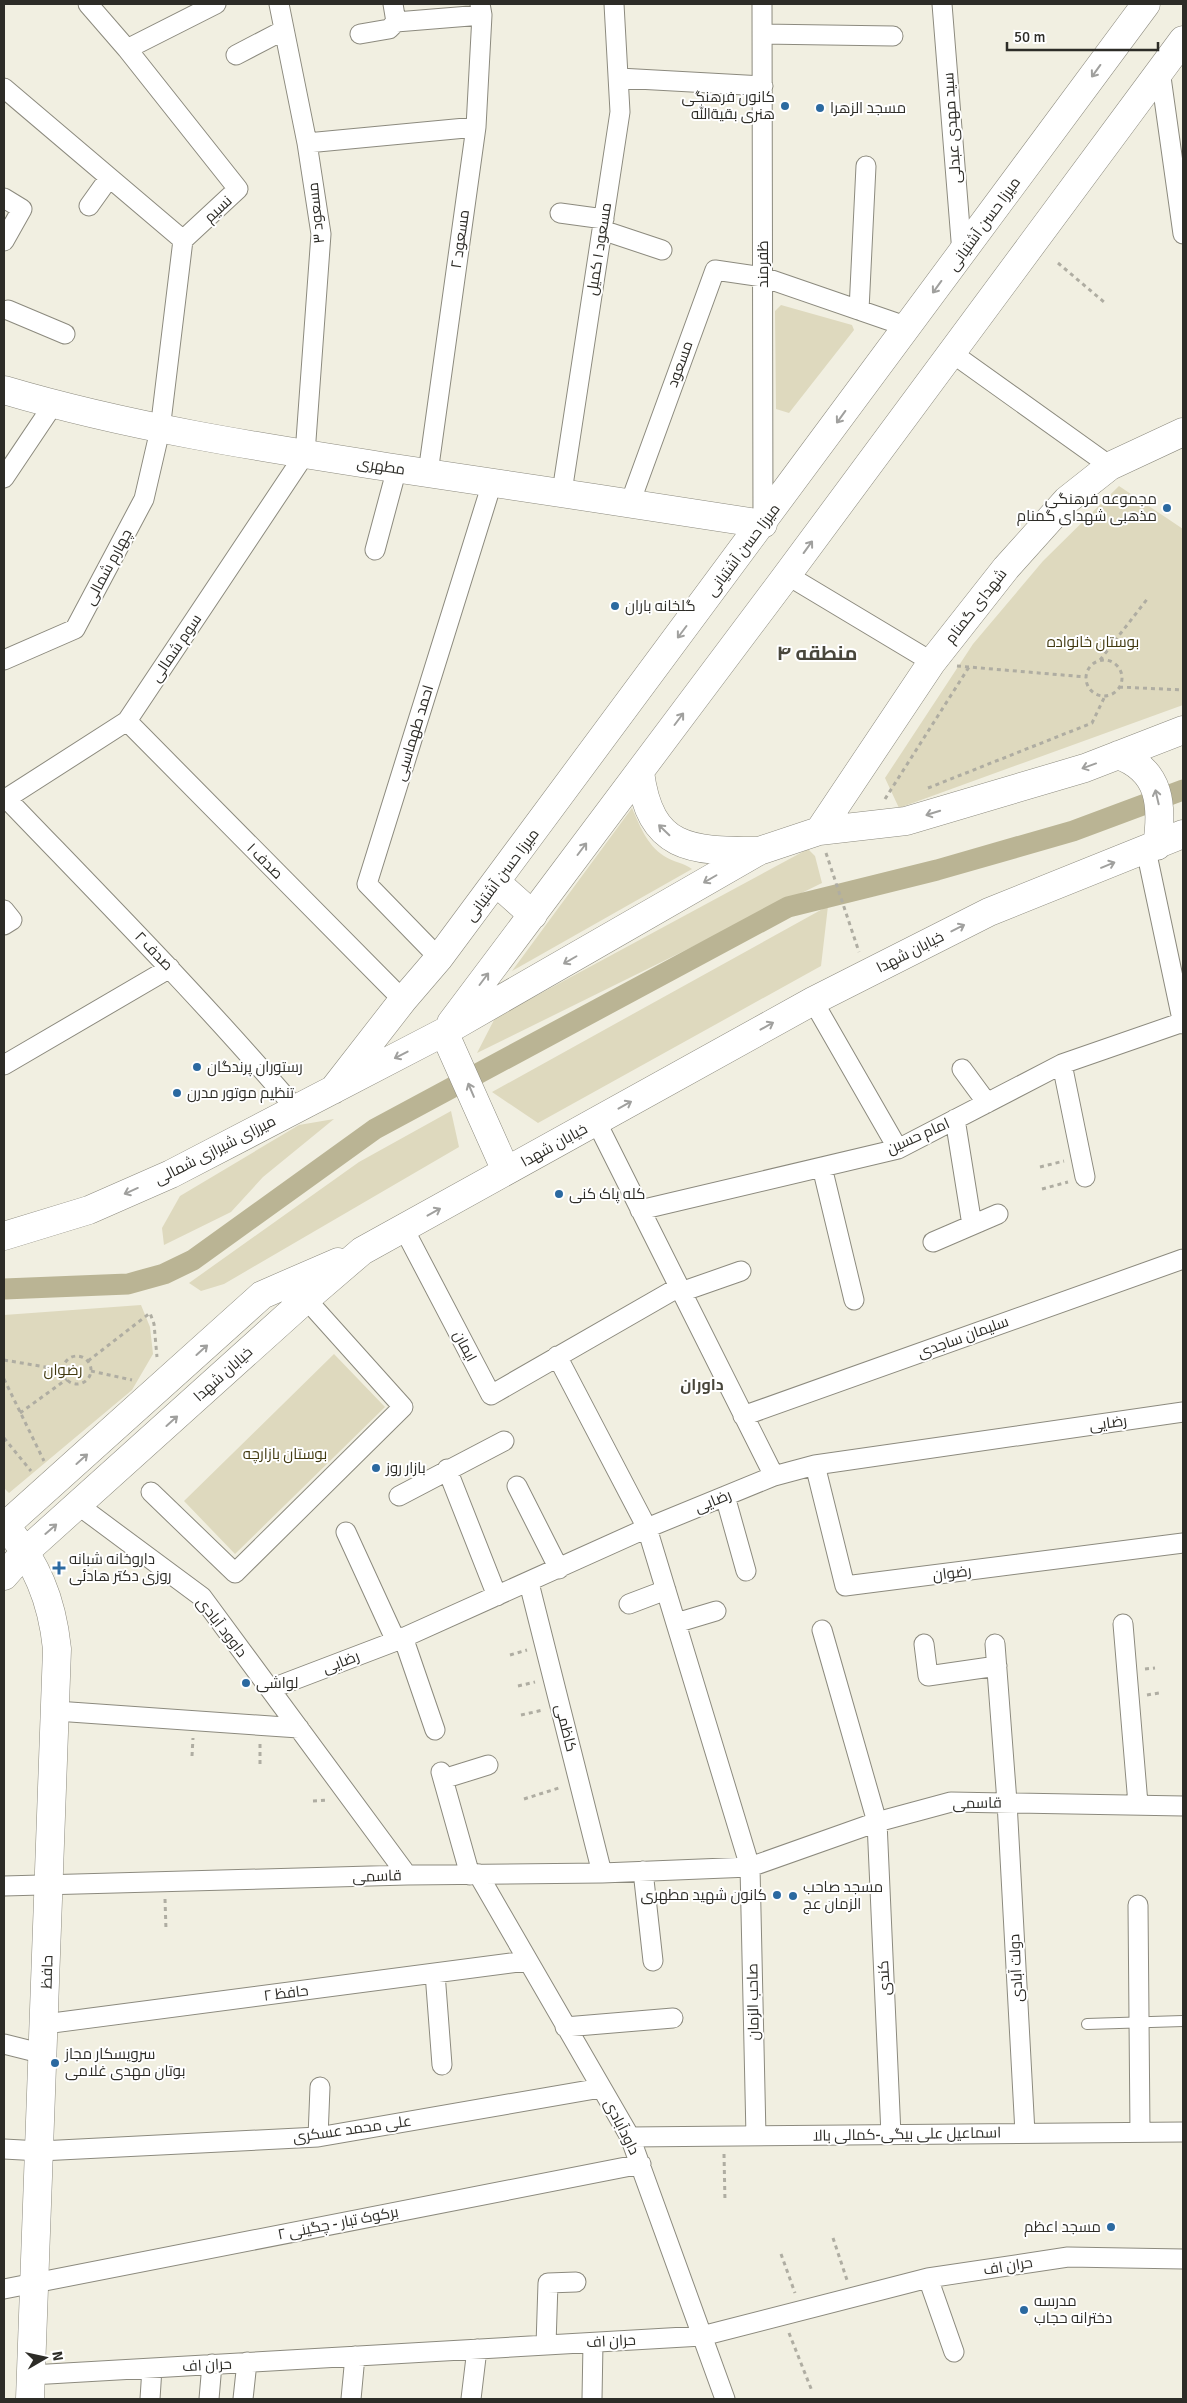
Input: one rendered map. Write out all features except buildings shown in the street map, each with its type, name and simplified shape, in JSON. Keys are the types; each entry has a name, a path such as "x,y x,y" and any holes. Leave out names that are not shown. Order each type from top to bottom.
{"main road":[{"name":"میرزا حسن آشتیانی","path":"333,1090 403,1000 439,958 496,882 763,524 1146,4"},
{"path":"450,1044 533,915 1183,40"},
{"name":"مطهری","path":"4,390 53,405 160,430 763,524"},
{"name":"شهدای گمنام","path":"818,831 932,662 1006,568 1067,500 1110,466 1183,432"},
{"path":"450,1044 759,851 818,831 906,822 1085,768 1183,730"},
{"path":"1118,755 1135,761 1146,771 1154,785 1160,809 1151,848 1183,855"},
{"path":"640,772 643,795 650,814 661,829 677,841 693,848 709,850 759,851"},
{"name":"خیابان شهدا","path":"4,1576 25,1552 78,1506 299,1290 404,1228 812,1001 988,912 1183,834"},
{"path":"496,882 533,915"},
{"path":"450,1044 506,1171"},
{"name":"میرزای شیرازی شمالی","path":"4,1236 89,1210 171,1174 333,1090 450,1044"},
{"path":"4,1525 46,1479 262,1295 299,1290"},
{"path":"46,1479 78,1506"},
{"name":"حافظ","path":"4,1525 25,1552 44,1586 55,1626 57,1649 31,2387"}],"street":[{"name":"نسیم","path":"88,4 127,49 238,189 184,240"},
{"path":"127,49 216,4"},
{"name":"مسعود ۳","path":"279,4 307,143 321,234 305,454"},
{"path":"393,4 396,22"},
{"name":"مسعود ۱ کمیل","path":"562,492 620,112 614,4"},
{"name":"ظفرمند","path":"762,4 763,524"},
{"name":"سید مهدی عبدلی","path":"942,4 962,253"},
{"path":"360,34 389,29 396,22 481,9"},
{"name":"مسعود ۲","path":"428,473 476,127 481,9"},
{"path":"236,56 284,30"},
{"path":"762,34 893,36"},
{"path":"1160,70 1183,234"},
{"path":"619,78 763,86"},
{"path":"4,88 184,240 160,430"},
{"path":"307,143 476,127"},
{"path":"859,310 866,166"},
{"path":"89,206 109,178"},
{"path":"4,198 22,210 4,241"},
{"path":"560,213 603,225 662,250"},
{"name":"مسعود","path":"630,503 715,270 763,276"},
{"path":"763,276 908,327"},
{"path":"5,312 65,334"},
{"path":"952,353 1110,466"},
{"path":"4,478 53,405"},
{"name":"چهارم شمالی","path":"4,660 75,629 144,498 160,430"},
{"name":"سوم شمالی","path":"5,799 127,721 305,454"},
{"path":"375,550 397,468"},
{"name":"احمد طهماسبی","path":"439,958 366,884 492,483"},
{"path":"787,575 932,662"},
{"name":"صدف ۱","path":"127,721 403,1000"},
{"name":"صدف ۲","path":"5,799 170,968 252,1057 296,1109"},
{"name":"امام حسین","path":"640,1210 898,1149 1062,1064 1183,1023 1151,848"},
{"path":"4,910 12,920 4,925"},
{"path":"4,1065 170,968"},
{"path":"812,1001 898,1149"},
{"path":"1062,1064 1085,1176"},
{"path":"962,1069 986,1103"},
{"path":"956,1119 972,1225"},
{"path":"596,1121 774,1476"},
{"path":"822,1167 854,1300"},
{"path":"933,1242 998,1214"},
{"name":"ایمان","path":"404,1228 491,1395 558,1356 680,1290 741,1271"},
{"name":"سلیمان ساجدی","path":"743,1416 1183,1259"},
{"path":"151,1492 235,1573 403,1407 299,1290"},
{"path":"558,1356 647,1528 750,1867"},
{"name":"رضایی","path":"270,1689 399,1639 529,1583 647,1528 774,1476 815,1465 1183,1412"},
{"path":"399,1496 504,1440"},
{"name":"رضوان","path":"815,1465 845,1586 1183,1543"},
{"path":"447,1469 497,1596"},
{"path":"517,1486 558,1569"},
{"path":"725,1496 746,1571"},
{"name":"داوود آبادی","path":"78,1506 202,1597 407,1875"},
{"path":"346,1532 399,1639 435,1730"},
{"name":"کاظمی","path":"529,1583 602,1873"},
{"path":"629,1604 666,1590"},
{"path":"676,1623 716,1611"},
{"path":"1123,1624 1138,1804"},
{"name":"کندی","path":"822,1630 877,1822 891,2135"},
{"path":"924,1644 928,1676 997,1666"},
{"name":"دولت آبادی","path":"995,1644 1007,1802 1025,2133"},
{"path":"56,1710 299,1728"},
{"name":"داودآبادی","path":"488,1765 442,1776 474,1875 630,2137 726,2399"},
{"name":"قاسمی","path":"4,1886 407,1875 602,1873 750,1867 877,1822 951,1802 1183,1806"},
{"name":"صاحب الزمان","path":"750,1867 756,2136"},
{"path":"643,1871 653,1961"},
{"path":"1138,1905 1140,2132"},
{"name":"حافظ ۲","path":"45,2024 526,1961"},
{"path":"435,1973 442,2065"},
{"path":"565,2027 673,2018"},
{"path":"4,2044 44,2054"},
{"path":"318,2137 320,2087"},
{"name":"علی محمد عسکری","path":"4,2149 40,2151 318,2137 601,2088"},
{"name":"اسماعیل علی بیگی-کمالی بالا","path":"630,2137 1183,2132"},
{"name":"برکوک تبار - چگینی ۲","path":"4,2289 641,2164"},
{"name":"حران اف","path":"31,2387 152,2368 702,2336 928,2278 1068,2257 1183,2259"},
{"path":"928,2278 954,2352"},
{"path":"546,2345 548,2283 576,2282"},
{"path":"592,2399 593,2342"},
{"path":"471,2399 477,2349"},
{"path":"351,2399 355,2356"},
{"path":"243,2399 247,2362"},
{"path":"209,2399 212,2364"},
{"path":"150,2399 152,2368"}],"lane":[{"path":"1087,2024 1183,2021"}],"path":[{"path":"1058,262 1104,302"},
{"path":"1100,660 1106,660 1116,665 1121,675 1119,687 1116,691 1105,696 1099,695 1090,688 1086,677 1090,666 1100,660 1148,598"},
{"path":"880,807 970,667 1086,677"},
{"path":"1119,687 1183,690"},
{"path":"925,789 1092,723 1105,696"},
{"path":"834,877 868,973"},
{"path":"1042,1189 1085,1176"},
{"path":"88,1361 150,1312"},
{"path":"72,1357 83,1357 88,1361 91,1371 90,1376 82,1384 71,1383 63,1370 67,1360 72,1357"},
{"path":"4,1360 63,1370"},
{"path":"91,1371 133,1380"},
{"path":"4,1378 46,1468 46,1479"},
{"path":"20,1413 67,1379"},
{"path":"4,1438 46,1479"},
{"path":"524,1799 579,1782"},
{"path":"164,1881 166,1930"},
{"path":"724,2136 725,2202"},
{"path":"833,2238 854,2297"},
{"path":"782,2254 801,2311"},
{"path":"782,2316 812,2391"}],"green space":[{"path":"781,305 852,325 854,330 789,413 776,409 775,311"},
{"name":"بوستان خانواده","path":"1119,486 1183,529 1183,705 899,808 885,778 973,644 1043,561"},
{"path":"632,808 645,835 658,852 692,869 512,971"},
{"path":"808,849 815,856 822,883 477,1053 495,1018"},
{"path":"828,906 821,966 538,1123 492,1092"},
{"path":"451,1111 459,1147 224,1284 201,1291 189,1283 359,1162"},
{"path":"334,1119 263,1177 231,1212 164,1245 162,1228 180,1196 299,1125"},
{"name":"رضوان","path":"141,1305 150,1327 153,1354 132,1390 9,1493 4,1488 4,1315"},
{"name":"بوستان بازارچه","path":"334,1354 385,1407 235,1554 184,1501"}],"waterway":[{"path":"4,1289 128,1284 164,1274 193,1260 375,1129 788,907 937,870 1073,831 1183,790"}],"place":[{"name":"کانون فرهنگی هنری بقیةالله","path":"785,106"},
{"name":"مسجد الزهرا","path":"820,108"},
{"name":"مجموعه فرهنگی مذهبی شهدای گمنام","path":"1167,508"},
{"name":"گلخانه باران","path":"615,606"},
{"name":"رستوران پرندگان","path":"197,1067"},
{"name":"تنظیم موتور مدرن","path":"177,1093"},
{"name":"کله پاک کنی","path":"559,1194"},
{"name":"بازار روز","path":"376,1468"},
{"name":"داروخانه شبانه روزی دکتر هادئی","path":"59,1568"},
{"name":"لواشی","path":"246,1683"},
{"name":"کانون شهید مطهری","path":"777,1895"},
{"name":"مسجد صاحب الزمان عج","path":"793,1896"},
{"name":"سرویسکار مجاز بوتان مهدی غلامی","path":"55,2063"},
{"name":"مسجد اعظم","path":"1111,2227"},
{"name":"مدرسه دخترانه حجاب","path":"1024,2310"}],"district":[{"name":"منطقه ۴","path":"817,653"},
{"name":"داوران","path":"702,1384"}]}
